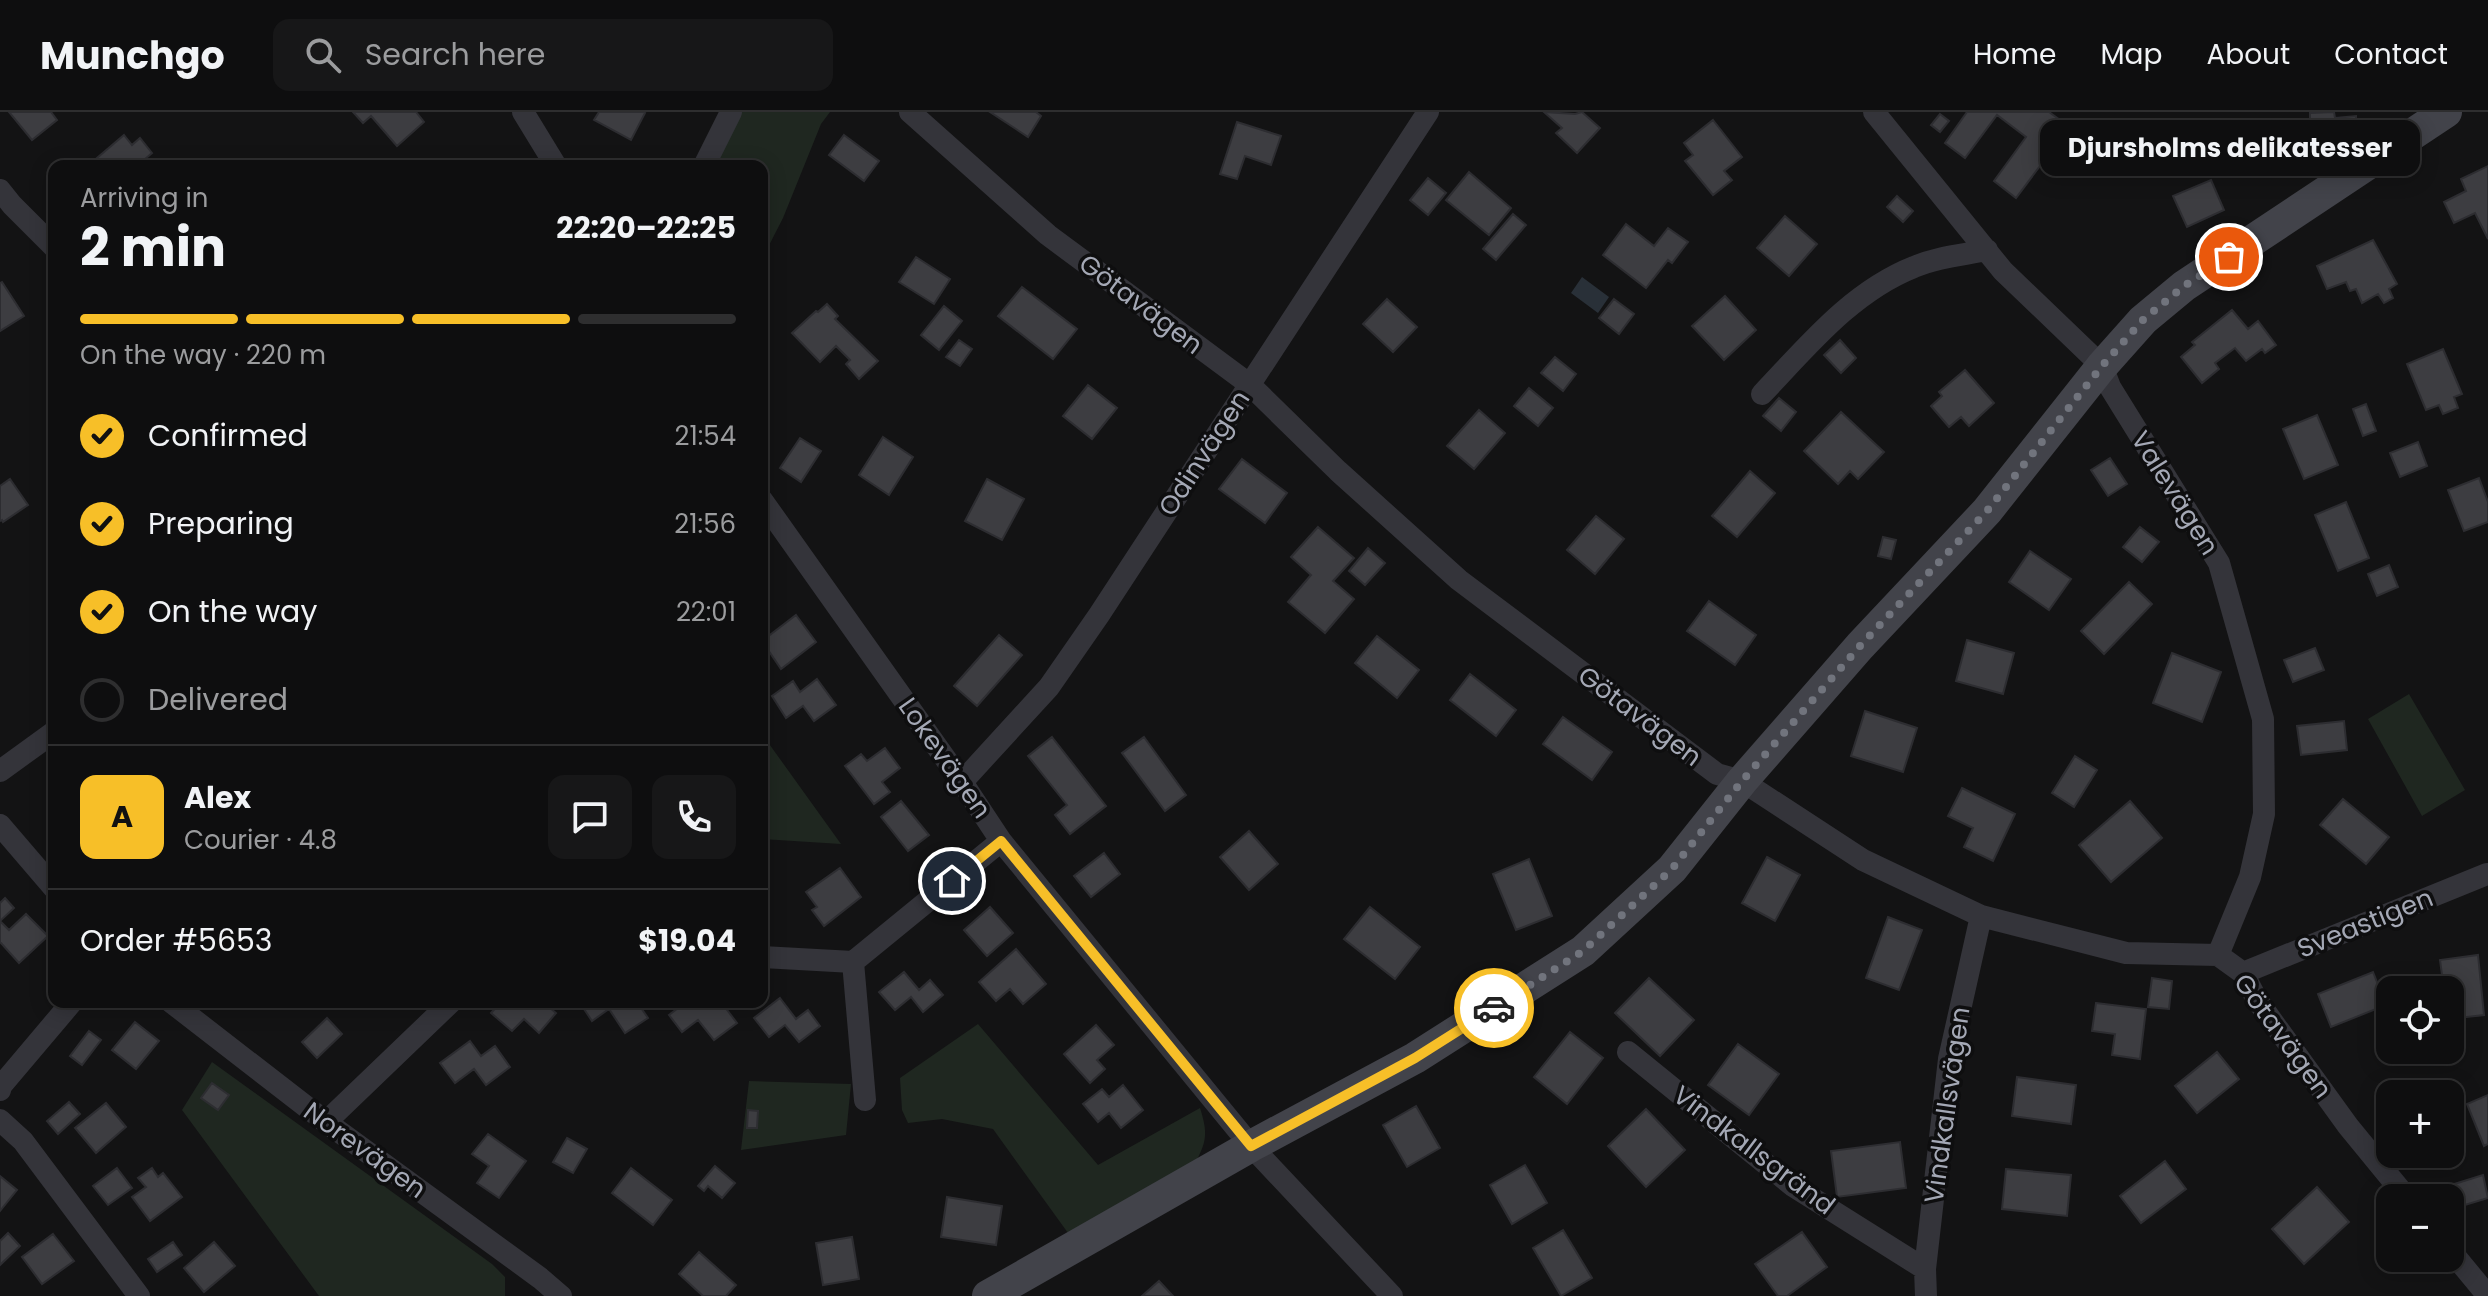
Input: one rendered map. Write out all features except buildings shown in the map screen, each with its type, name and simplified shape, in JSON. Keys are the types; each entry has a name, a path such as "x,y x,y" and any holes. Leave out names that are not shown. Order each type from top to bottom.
{"street":[{"path":"523,112 552,160"},
{"path":"707,160 731,112"},
{"name":"Götavägen","path":"910,112 1048,235 1249,384 1338,471 1459,580 1717,774 1742,781 1863,860 1981,916 2126,953 2218,955 2243,973 2257,1000 2348,1126 2396,1184"},
{"name":"Odinvägen","path":"962,782 1049,687 1428,112"},
{"name":"Valevägen","path":"1874,112 2003,271 2102,366 2110,387 2219,563 2263,719 2264,814 2250,877 2218,955"},
{"path":"988,1296 1251,1146 1415,1058 1583,951 1672,869 1742,781 1860,646 1987,511 2102,366 2143,320 2184,286 2446,112"},
{"path":"0,190 48,241"},
{"path":"1762,394 1842,312 1894,275 1943,258 1987,250"},
{"name":"Lokevägen","path":"768,508 1001,841 1251,1146 1392,1296"},
{"path":"0,771 48,736"},
{"path":"0,825 48,881"},
{"path":"768,957 853,962 1001,841"},
{"name":"Sveastigen","path":"2243,973 2487,874"},
{"name":"Vindkallsvägen","path":"1926,1296 1925,1269 1949,1059 1981,916"},
{"path":"853,962 865,1100"},
{"path":"0,1090 67,1008"},
{"name":"Norevägen","path":"179,1008 534,1287 561,1296"},
{"path":"326,1122 445,1008"},
{"name":"Vindkallsgränd","path":"1628,1052 1793,1186 1925,1269"},
{"path":"0,1120 23,1141 139,1296"},
{"path":"2464,1267 2488,1296"}],"shaded area":[{"path":"740,112 830,112 821,124 768,247 768,160 718,160"},
{"path":"1582,277 1609,297 1598,313 1571,293"},
{"path":"2409,694 2465,790 2422,816 2368,719"},
{"path":"768,742 841,844 768,839"},
{"path":"978,1024 1098,1165 1200,1108 1205,1137 1194,1165 1068,1233 993,1129 942,1119 908,1123 902,1110 900,1078"},
{"path":"212,1062 492,1264 505,1277 505,1296 319,1296 182,1110"},
{"path":"749,1081 851,1084 846,1135 741,1150"}],"way so far":[{"path":"1494,1008 1583,951 1672,869 1742,781 1860,646 1987,511 2102,366 2143,320 2184,286 2229,257"}],"place":[{"name":"Djursholms delikatesser","path":"2229,257"}],"route":[{"path":"952,881 1001,841 1251,1146 1415,1058 1494,1008"}]}
